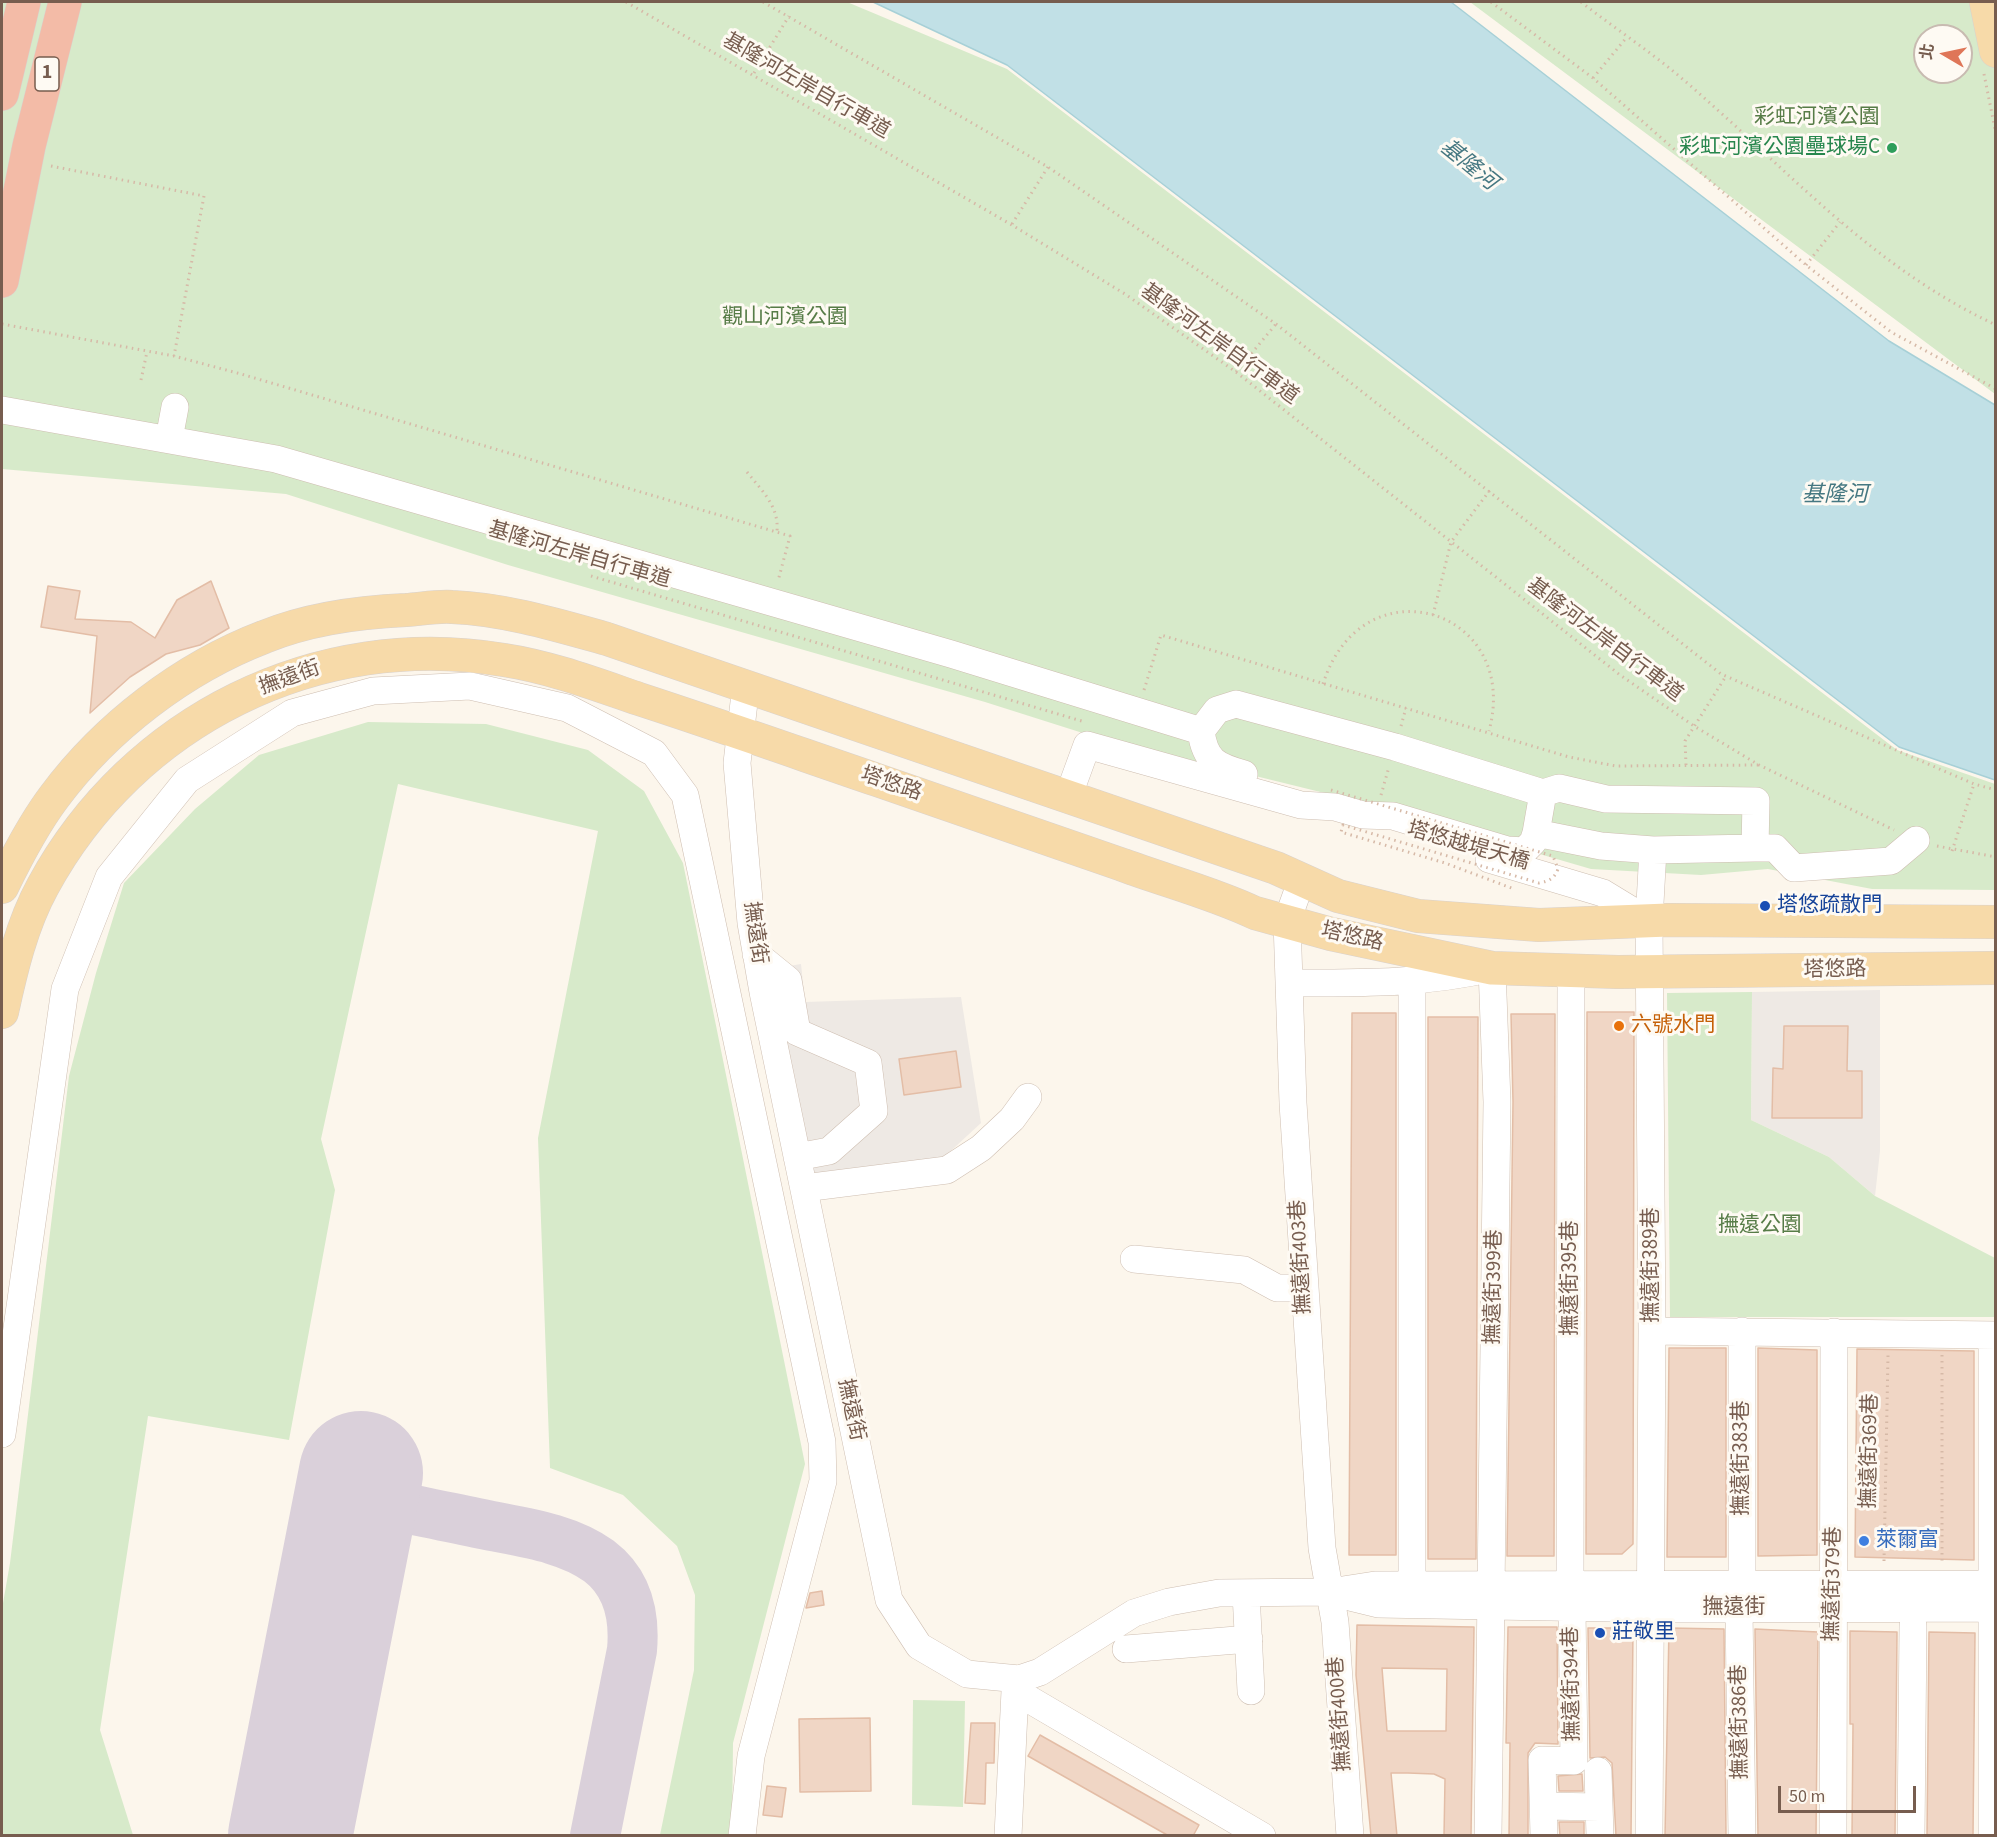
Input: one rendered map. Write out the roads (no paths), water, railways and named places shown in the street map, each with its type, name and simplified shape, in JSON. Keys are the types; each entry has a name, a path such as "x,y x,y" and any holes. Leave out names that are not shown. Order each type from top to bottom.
{"highway":[{"name":"1","path":"2,94 24,2"},
{"name":"1","path":"2,281 36,155 65,2"},
{"path":"36,155 76,2"}],"main road":[{"path":"1986,2 1995,51"},
{"path":"2,887 24,843 54,796 91,754 131,716 197,669 265,636 312,623 369,612 463,608 538,620 746,685"},
{"name":"撫遠街","path":"2,1012 10,974 41,890 77,831 124,780 178,732 202,716 288,677 338,663 388,655 447,653 504,660 554,671 739,732"},
{"name":"塔悠路","path":"746,685 1276,867 1338,896 1418,916 1539,925 1649,921 1995,922"},
{"name":"塔悠路","path":"739,732 1255,913 1331,934 1492,968 1571,972 1995,968"}],"street":[{"path":"169,439 175,407"},
{"path":"2,410 276,459 951,654 1201,731"},
{"name":"撫遠街","path":"746,685 737,763 751,923 756,954 889,1600 919,1646 967,1674 1017,1685 1134,1614 1169,1602 1219,1593 1330,1592 1366,1585 1412,1585 1490,1595"},
{"path":"2,1434 65,988 109,877 187,780 292,713 374,691 470,687 567,708 654,753 685,795 822,1442 823,1481 751,1756 742,1836"},
{"path":"1543,793 1533,842 1524,851 1507,850 1393,816 1339,796 1309,794 1218,766 1204,750 1201,731 1217,710 1236,704 1395,747 1543,793 1559,788 1606,799 1756,801 1755,848"},
{"path":"1068,797 1087,746 1301,805 1339,796"},
{"path":"1367,805 1386,828 1603,893 1649,921"},
{"path":"1536,833 1601,846 1653,850 1775,848 1794,868 1891,861 1916,840"},
{"name":"撫遠街389巷","path":"1649,1597 1653,1331 1649,921 1653,850"},
{"path":"1287,921 1302,879"},
{"name":"撫遠街403巷","path":"1287,921 1303,1288 1323,1562 1330,1592"},
{"path":"756,954 788,980 797,1032 868,1064 874,1111 829,1150 797,1157"},
{"path":"1290,983 1412,982 1449,978 1492,968"},
{"name":"撫遠街399巷","path":"1490,1595 1497,1102 1492,968"},
{"name":"撫遠街395巷","path":"1571,972 1571,1596"},
{"path":"1412,982 1412,1585"},
{"path":"804,1188 947,1170 981,1148 1012,1119 1028,1097"},
{"path":"1134,1259 1244,1270 1277,1288 1303,1288"},
{"path":"1653,1331 1994,1335 1992,1836"},
{"name":"撫遠街383巷","path":"1741,1596 1742,1331"},
{"name":"撫遠街379巷","path":"1833,1836 1834,1332"},
{"name":"撫遠街","path":"1330,1592 1378,1604 1490,1595 1994,1596"},
{"name":"撫遠街400巷","path":"1330,1592 1336,1630 1350,1836"},
{"path":"1246,1593 1251,1691"},
{"path":"1488,1836 1490,1595"},
{"name":"撫遠街394巷","path":"1544,1836 1542,1760 1574,1761 1571,1596"},
{"name":"撫遠街386巷","path":"1741,1596 1742,1836"},
{"path":"1648,1836 1649,1597"},
{"path":"1911,1836 1913,1626"},
{"path":"1126,1649 1249,1639"},
{"path":"1008,1836 1017,1685 1262,1836"},
{"path":"1598,1771 1600,1836"},
{"path":"1544,1806 1599,1808"}],"water":[{"name":"基隆河","path":"873,2 1451,2 1889,341 1995,405 1995,780 1899,747 1007,65"}],"place":[{"name":"彩虹河濱公園壘球場C","path":"1892,148"},
{"name":"塔悠疏散門","path":"1765,906"},
{"name":"六號水門","path":"1619,1026"},
{"name":"萊爾富","path":"1864,1541"},
{"name":"莊敬里","path":"1600,1633"}],"park label":[{"name":"彩虹河濱公園","path":"1817,118"},
{"name":"觀山河濱公園","path":"785,318"},
{"name":"撫遠公園","path":"1760,1226"}]}
